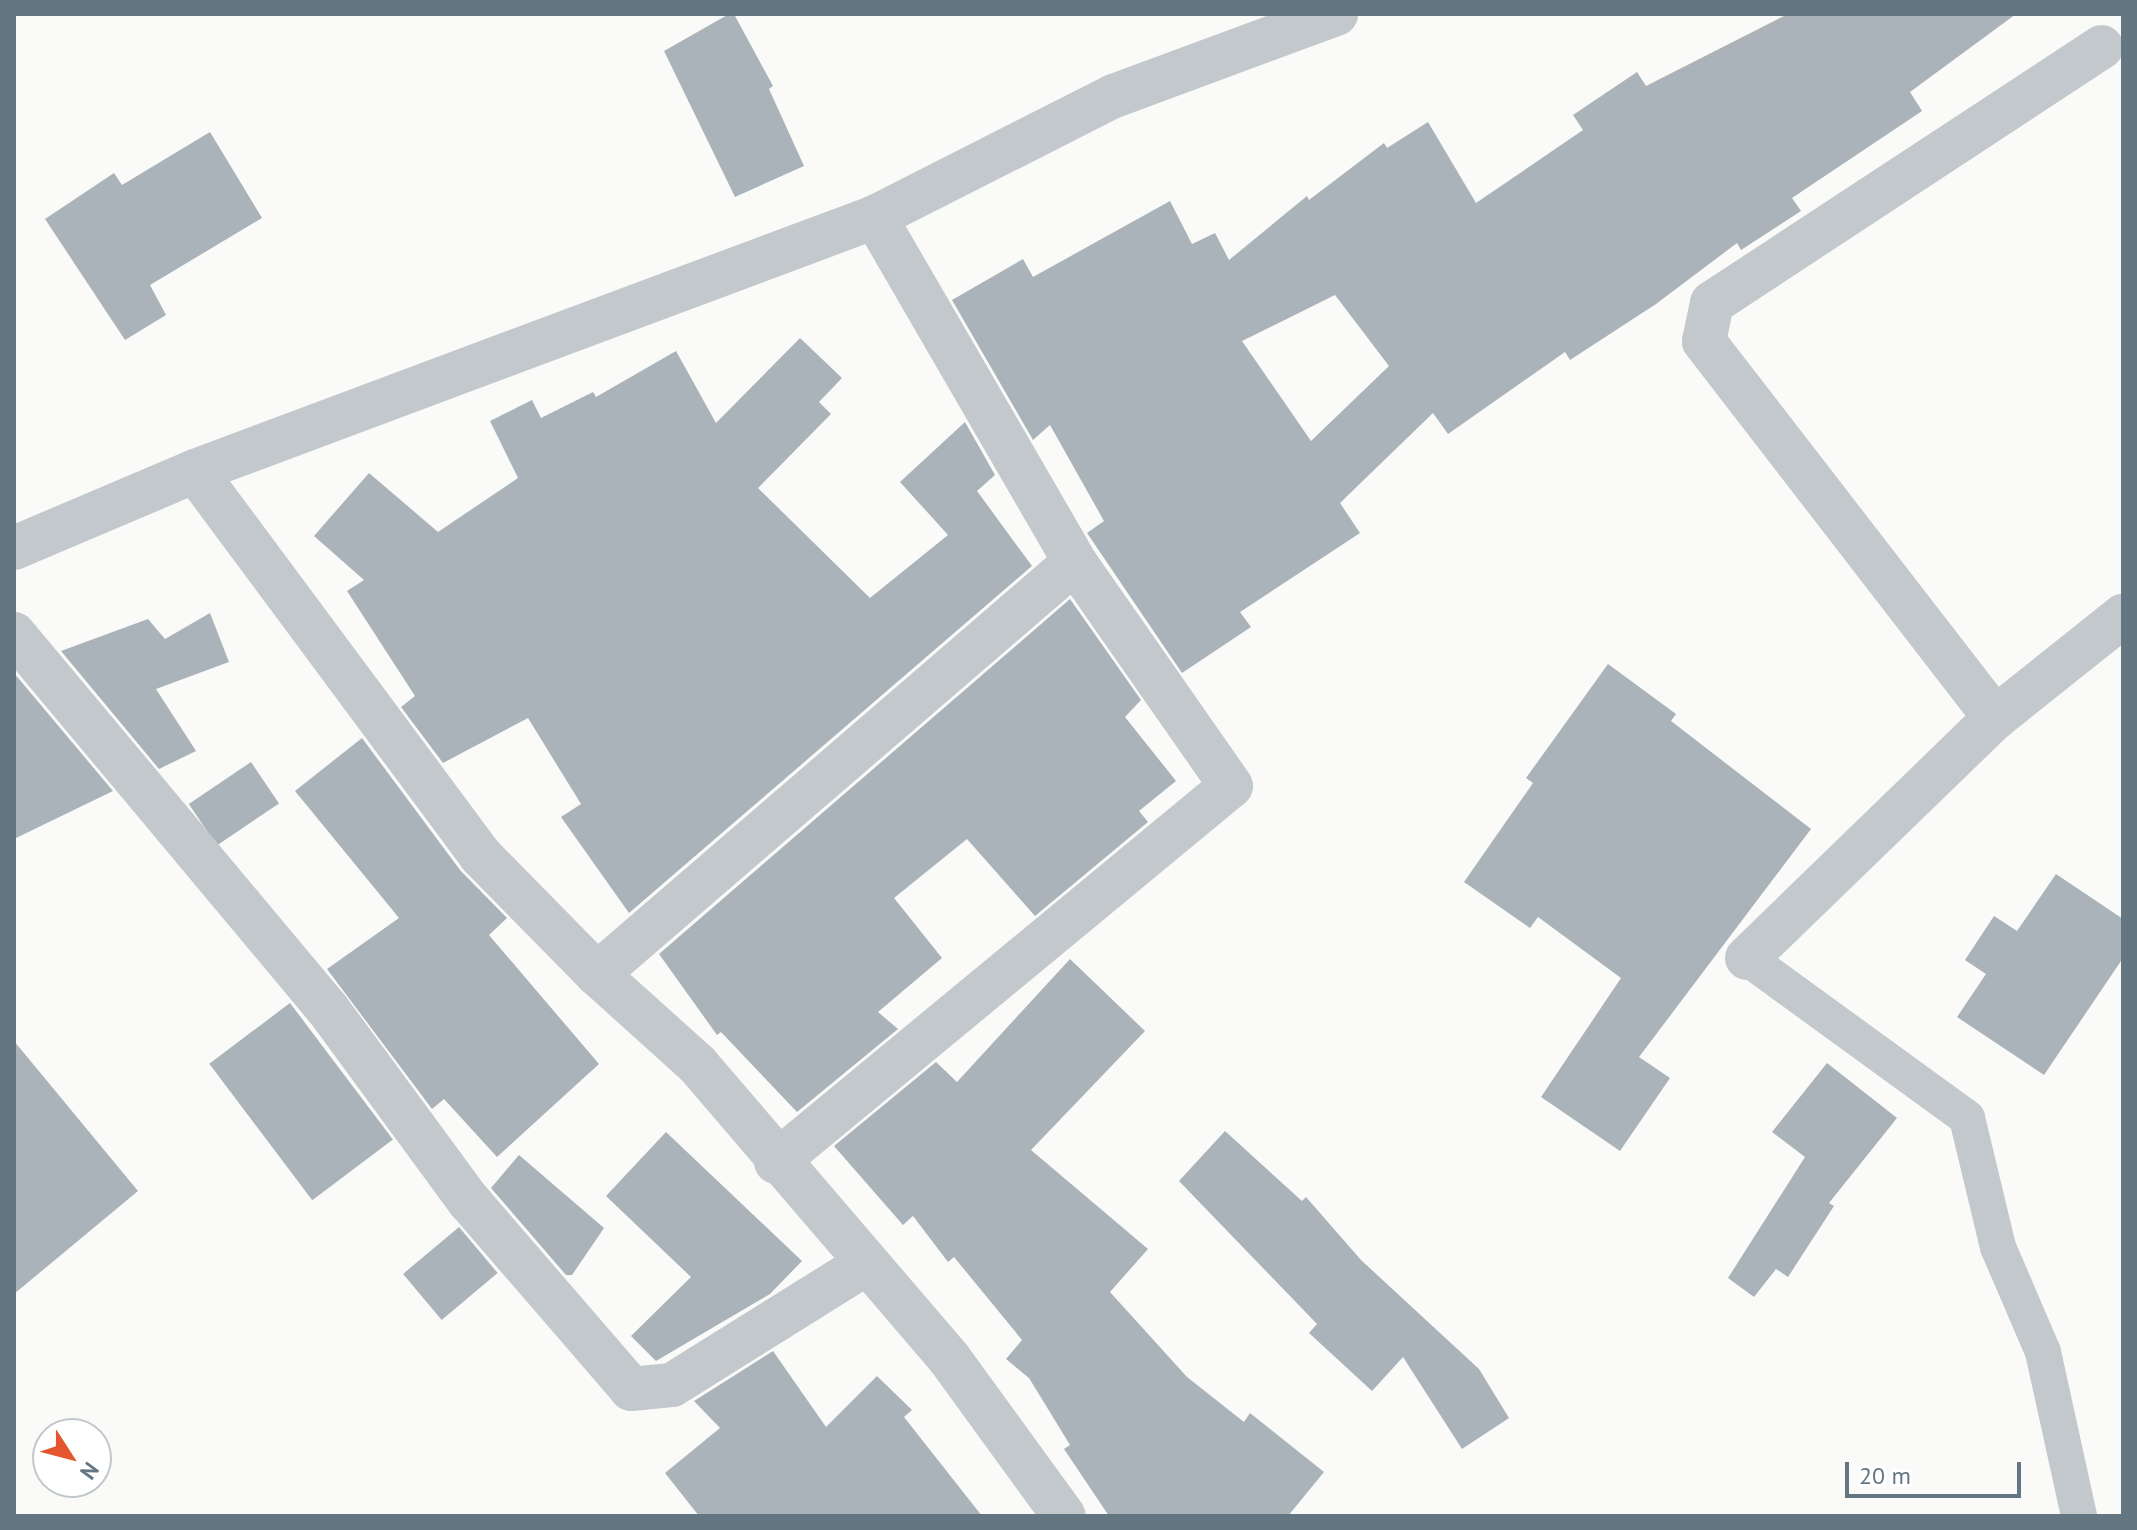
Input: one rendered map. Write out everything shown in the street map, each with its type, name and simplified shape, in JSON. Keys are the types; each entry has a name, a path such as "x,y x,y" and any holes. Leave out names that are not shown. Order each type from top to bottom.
{"street":[{"path":"14,548 195,471 875,217 1114,96 1336,14"},
{"path":"1995,718 1704,341 1712,303 2101,47"},
{"path":"776,1162 1231,786 1075,562 875,217"},
{"path":"195,471 480,855 597,974 697,1064 776,1162 949,1358 1064,1516"},
{"path":"597,974 1075,562"},
{"path":"1747,958 1995,718 2123,616"},
{"path":"14,634 327,1008 469,1201 631,1389 672,1385 867,1263"}],"lane":[{"path":"1747,958 1967,1118 1998,1247 2043,1352 2079,1516"}],"building":[{"path":"734,14 773,86 769,89 804,166 735,197 664,51"},
{"path":"1788,14 2016,14 1910,92 1922,111 1792,198 1801,211 1741,250 1737,243 1656,304 1570,360 1565,352 1448,434 1433,413 1340,503 1360,533 1240,612 1251,627 1182,673 1087,533 1104,521 1050,425 1033,440 952,300 1023,259 1033,277 1170,201 1192,244 1215,233 1229,260 1307,196 1309,200 1384,143 1387,148 1428,122 1476,203 1583,130 1573,115 1637,72 1646,86","holes":["1335,295 1389,366 1311,441 1242,341"]},
{"path":"210,132 262,218 150,285 166,315 125,340 45,219 114,173 122,185"},
{"path":"800,338 842,378 819,402 831,414 758,488 870,598 948,535 900,482 965,422 995,475 977,491 1032,566 629,913 561,817 581,804 528,718 443,763 401,707 415,696 347,591 364,580 314,536 369,473 438,532 518,478 490,421 532,400 541,418 593,392 596,397 676,351 716,423"},
{"path":"1070,599 1141,700 1125,717 1176,781 1139,811 1148,822 1035,916 967,839 894,898 942,958 878,1012 898,1029 797,1112 721,1032 717,1035 659,954"},
{"path":"210,613 229,662 156,689 196,751 159,769 61,651 148,619 165,639"},
{"path":"1608,664 1676,714 1671,721 1811,829 1639,1057 1670,1078 1620,1151 1541,1097 1621,978 1538,917 1530,928 1464,882 1533,783 1526,778"},
{"path":"14,673 113,791 14,839"},
{"path":"362,738 460,870 507,918 489,935 599,1064 497,1157 444,1099 432,1109 327,969 399,918 295,791"},
{"path":"251,762 279,803 217,845 189,804"},
{"path":"2056,874 2123,919 2123,958 2044,1075 1957,1017 1986,974 1965,960 1994,916 2017,931"},
{"path":"1070,959 1145,1031 1031,1150 1148,1249 1110,1292 1187,1377 1244,1422 1250,1413 1324,1472 1288,1516 1109,1516 1064,1449 1070,1445 1029,1378 1006,1359 1022,1340 954,1257 948,1262 913,1216 903,1225 834,1146 936,1062 957,1082"},
{"path":"290,1003 393,1140 312,1200 209,1064"},
{"path":"14,1041 138,1191 14,1294"},
{"path":"1827,1063 1897,1118 1829,1203 1834,1206 1788,1277 1776,1269 1754,1297 1728,1278 1805,1157 1772,1132"},
{"path":"1225,1131 1302,1201 1306,1197 1361,1260 1479,1369 1509,1418 1462,1449 1403,1357 1372,1391 1309,1333 1317,1324 1179,1181"},
{"path":"666,1132 802,1261 770,1294 656,1361 631,1336 691,1277 606,1196"},
{"path":"519,1155 604,1228 572,1275 566,1275 491,1188"},
{"path":"459,1227 498,1273 442,1320 403,1274"},
{"path":"773,1351 826,1427 877,1376 912,1410 904,1417 982,1516 699,1516 665,1473 720,1428 694,1401"}]}
